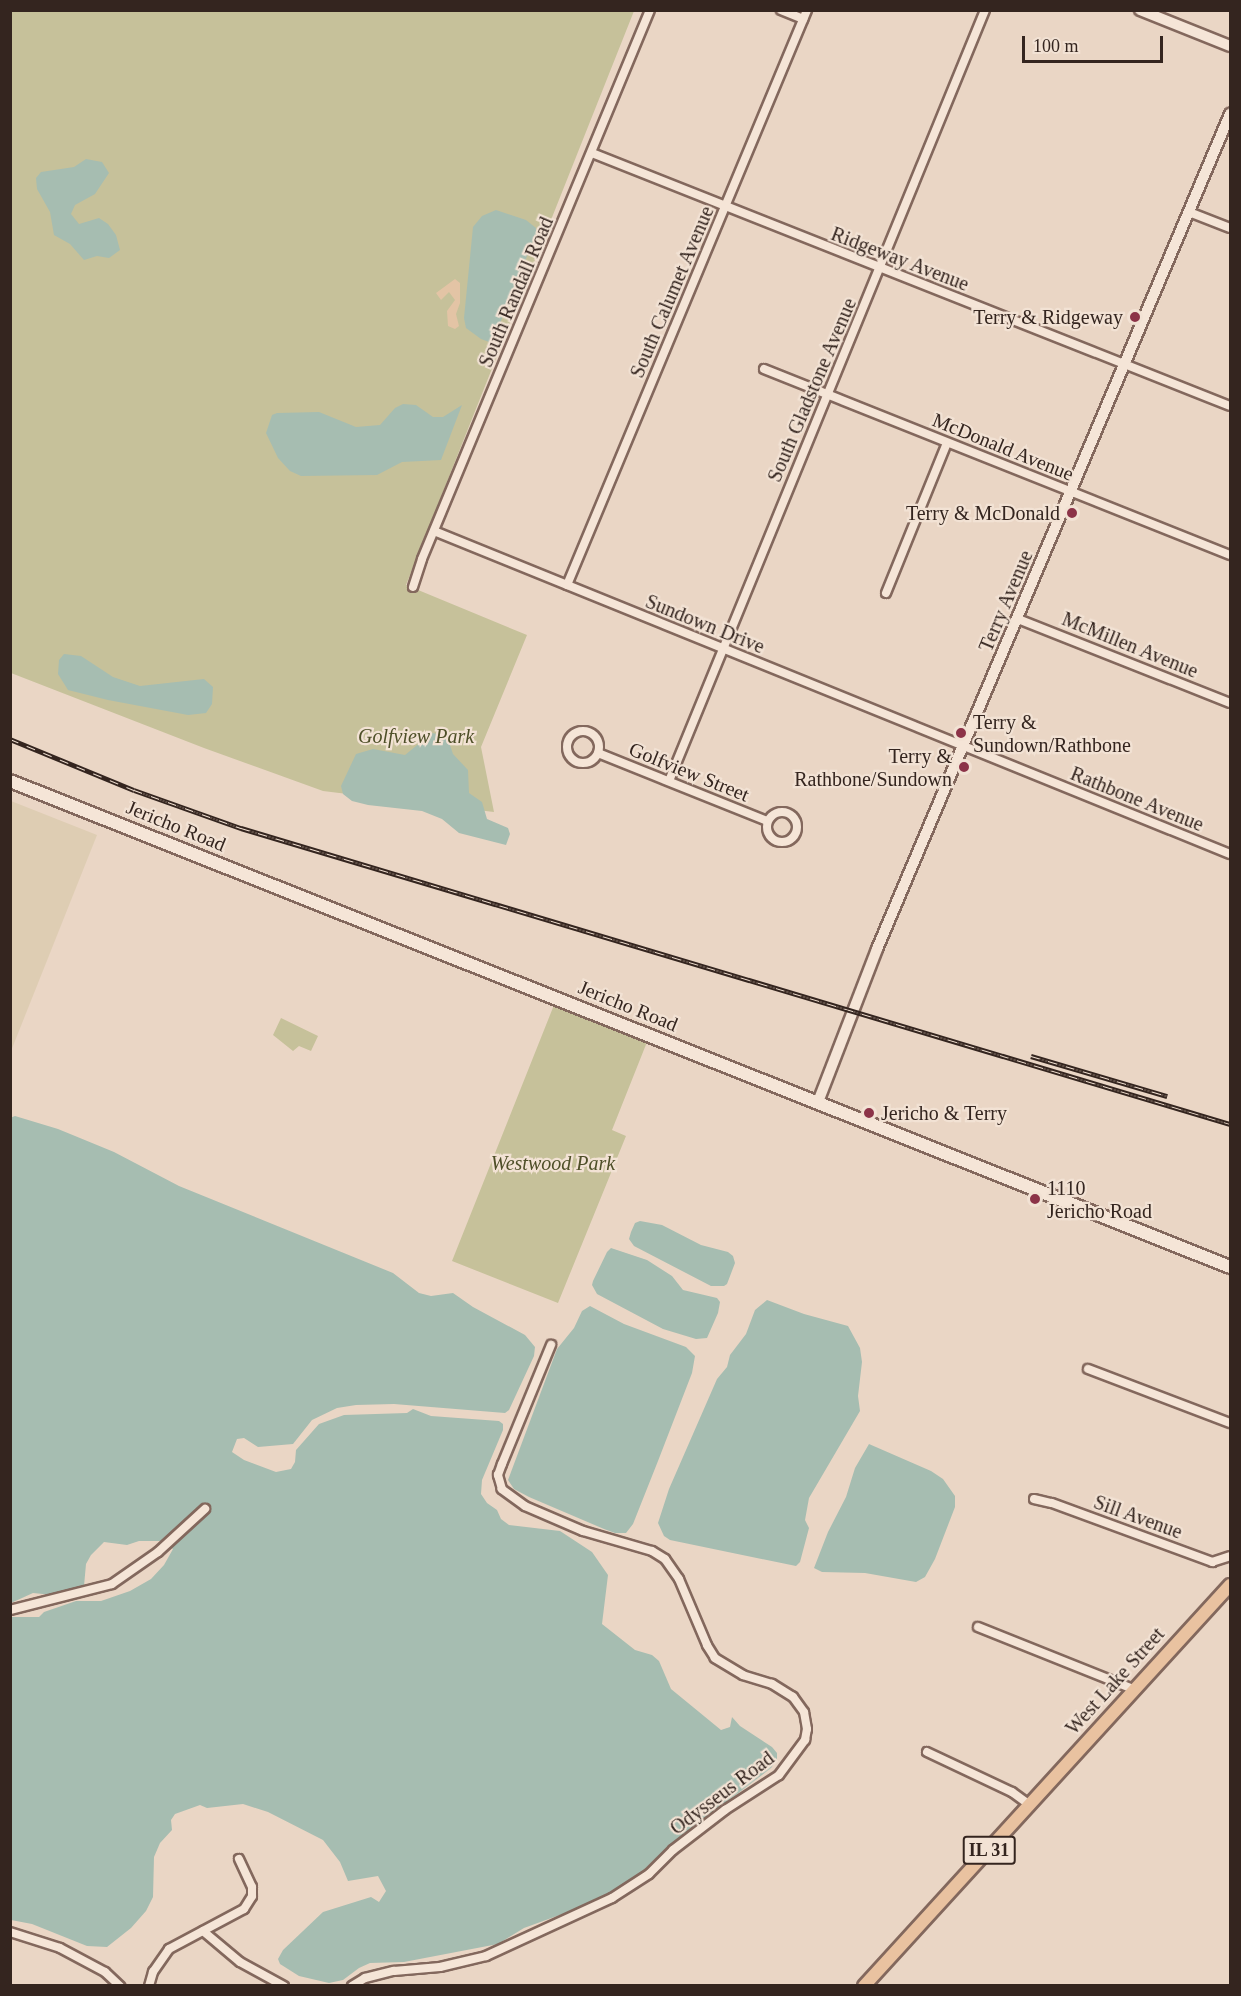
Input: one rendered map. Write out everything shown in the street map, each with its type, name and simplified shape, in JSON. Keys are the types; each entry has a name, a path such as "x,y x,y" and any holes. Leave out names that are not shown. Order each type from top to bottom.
{"main road":[{"name":"Jericho Road","path":"10,781 1230,1267"},
{"name":"West Lake Street","path":"1030,1804 1230,1585"},
{"name":"IL 31","path":"864,1986 1030,1804"}],"street":[{"name":"South Randall Road","path":"413,587 434,531 650,10"},
{"path":"781,10 805,15"},
{"name":"South Gladstone Avenue","path":"669,781 721,649 881,270 985,10"},
{"path":"1140,10 1167,15 1230,46"},
{"name":"South Calumet Avenue","path":"567,585 805,15"},
{"name":"Terry Avenue","path":"818,1102 874,956 1230,114"},
{"name":"Ridgeway Avenue","path":"592,153 881,270 1230,406"},
{"path":"1190,212 1230,228"},
{"name":"McDonald Avenue","path":"764,369 1230,555"},
{"path":"886,593 947,443"},
{"name":"Sundown Drive","path":"434,531 964,747"},
{"name":"McMillen Avenue","path":"1018,619 1230,703"},
{"name":"Rathbone Avenue","path":"964,747 1230,854"},
{"name":"Golfview Street","path":"598,753 767,821"},
{"name":"Odysseus Road","path":"352,1986 365,1978 394,1971 440,1967 486,1956 612,1898 640,1881 673,1850 725,1810 779,1775 805,1740 807,1729 804,1712 793,1697 772,1684 743,1675 715,1658 707,1645 679,1579 665,1559 652,1551 583,1531 525,1506 502,1488 498,1475 550,1345"},
{"path":"1088,1369 1230,1424"},
{"name":"Sill Avenue","path":"1034,1499 1052,1503 1212,1562 1230,1556"},
{"path":"10,1610 112,1584 158,1552 205,1509"},
{"path":"978,1627 1133,1689"},
{"path":"927,1752 1012,1792 1030,1804"},
{"path":"149,1986 153,1972 170,1949 237,1914 249,1903 252,1887 239,1859"},
{"path":"203,1930 240,1962 284,1986"},
{"path":"10,1932 60,1948 105,1972 120,1986"}],"shaded area":[{"path":"86,159 102,162 109,173 95,194 75,205 71,214 79,224 99,218 108,224 116,235 120,250 109,258 97,256 84,260 70,244 54,235 50,212 37,189 36,178 41,172 74,167"},
{"path":"496,210 526,220 536,228 536,234 492,343 481,339 466,328 464,318 473,227 482,216"},
{"path":"403,404 416,405 433,417 443,417 462,405 441,460 402,462 377,475 301,476 290,471 278,458 266,433 272,415 277,413 319,412 356,427 380,425 395,408"},
{"path":"64,654 81,656 113,677 140,686 204,679 213,687 212,704 206,713 188,715 68,690 58,674 59,660"},
{"path":"432,733 447,736 453,754 468,770 469,793 482,802 487,819 508,828 510,834 506,845 459,833 442,819 422,811 368,805 352,801 343,794 341,786 356,754 373,749 405,755"},
{"path":"11,801 97,835 11,1051"},
{"path":"15,1116 58,1129 114,1152 179,1186 393,1273 419,1293 431,1296 453,1293 473,1307 525,1335 535,1347 534,1356 509,1410 505,1413 394,1404 356,1405 337,1408 312,1420 293,1444 258,1447 244,1438 237,1439 232,1452 244,1460 276,1472 291,1469 295,1462 296,1450 319,1424 344,1415 407,1413 413,1409 431,1416 499,1421 503,1424 503,1430 482,1480 481,1494 487,1503 497,1510 501,1519 509,1525 560,1531 592,1552 608,1575 602,1624 635,1650 652,1655 659,1661 671,1689 721,1730 730,1727 732,1717 740,1726 772,1747 777,1753 777,1760 771,1768 667,1848 634,1879 598,1901 524,1928 498,1944 404,1962 370,1963 343,1980 329,1983 299,1976 280,1964 278,1959 283,1950 323,1912 371,1897 379,1902 386,1891 378,1876 348,1881 340,1862 323,1840 268,1812 243,1804 207,1808 200,1805 175,1814 171,1820 172,1830 160,1843 154,1857 153,1897 146,1911 131,1928 107,1947 87,1946 32,1924 11,1920 11,1617 39,1617 44,1612 76,1601 101,1601 130,1591 151,1579 164,1565 173,1549 162,1541 139,1541 127,1545 104,1542 91,1555 86,1564 84,1586 53,1595 33,1593 11,1603 10,1118"},
{"path":"640,1221 662,1225 701,1245 728,1252 733,1256 735,1263 727,1284 711,1286 634,1246 629,1239 635,1223"},
{"path":"611,1248 647,1260 672,1276 683,1290 717,1298 720,1302 718,1313 707,1338 696,1339 663,1329 597,1294 592,1285 593,1281"},
{"path":"767,1300 804,1314 848,1326 860,1348 862,1362 858,1396 860,1411 809,1498 805,1520 809,1528 800,1562 796,1566 670,1540 664,1536 658,1523 669,1489 717,1379 727,1367 730,1355 746,1334 755,1310"},
{"path":"590,1306 624,1324 686,1347 695,1356 692,1373 658,1461 633,1524 626,1533 615,1533 604,1529 529,1497 514,1489 508,1480 557,1349 574,1328 582,1311"},
{"path":"869,1444 931,1471 943,1479 955,1496 955,1507 935,1559 925,1577 916,1582 865,1573 822,1572 814,1568 828,1532 846,1497 855,1468"}],"green space":[{"name":"Golfview Park","path":"10,11 634,11 406,585 527,635 481,747 494,812 323,791 204,748 11,673"},
{"name":"Westwood Park","path":"554,1005 647,1042 612,1130 626,1136 558,1303 452,1261"},
{"path":"281,1018 318,1036 311,1051 299,1046 293,1051 273,1035"}],"sand":[{"path":"455,279 460,283 460,303 456,314 459,326 455,329 448,326 447,311 455,300 449,292 441,300 436,293"}],"railway":[{"path":"10,739 134,790 241,828 1230,1124"},
{"path":"1031,1056 1167,1096"}],"place":[{"name":"Terry & Ridgeway","path":"1135,317"},
{"name":"Terry & McDonald","path":"1072,513"},
{"name":"Terry & Sundown/Rathbone","path":"961,733"},
{"name":"Terry & Rathbone/Sundown","path":"964,767"},
{"name":"Jericho & Terry","path":"869,1113"},
{"name":"1110 Jericho Road","path":"1035,1199"}]}
